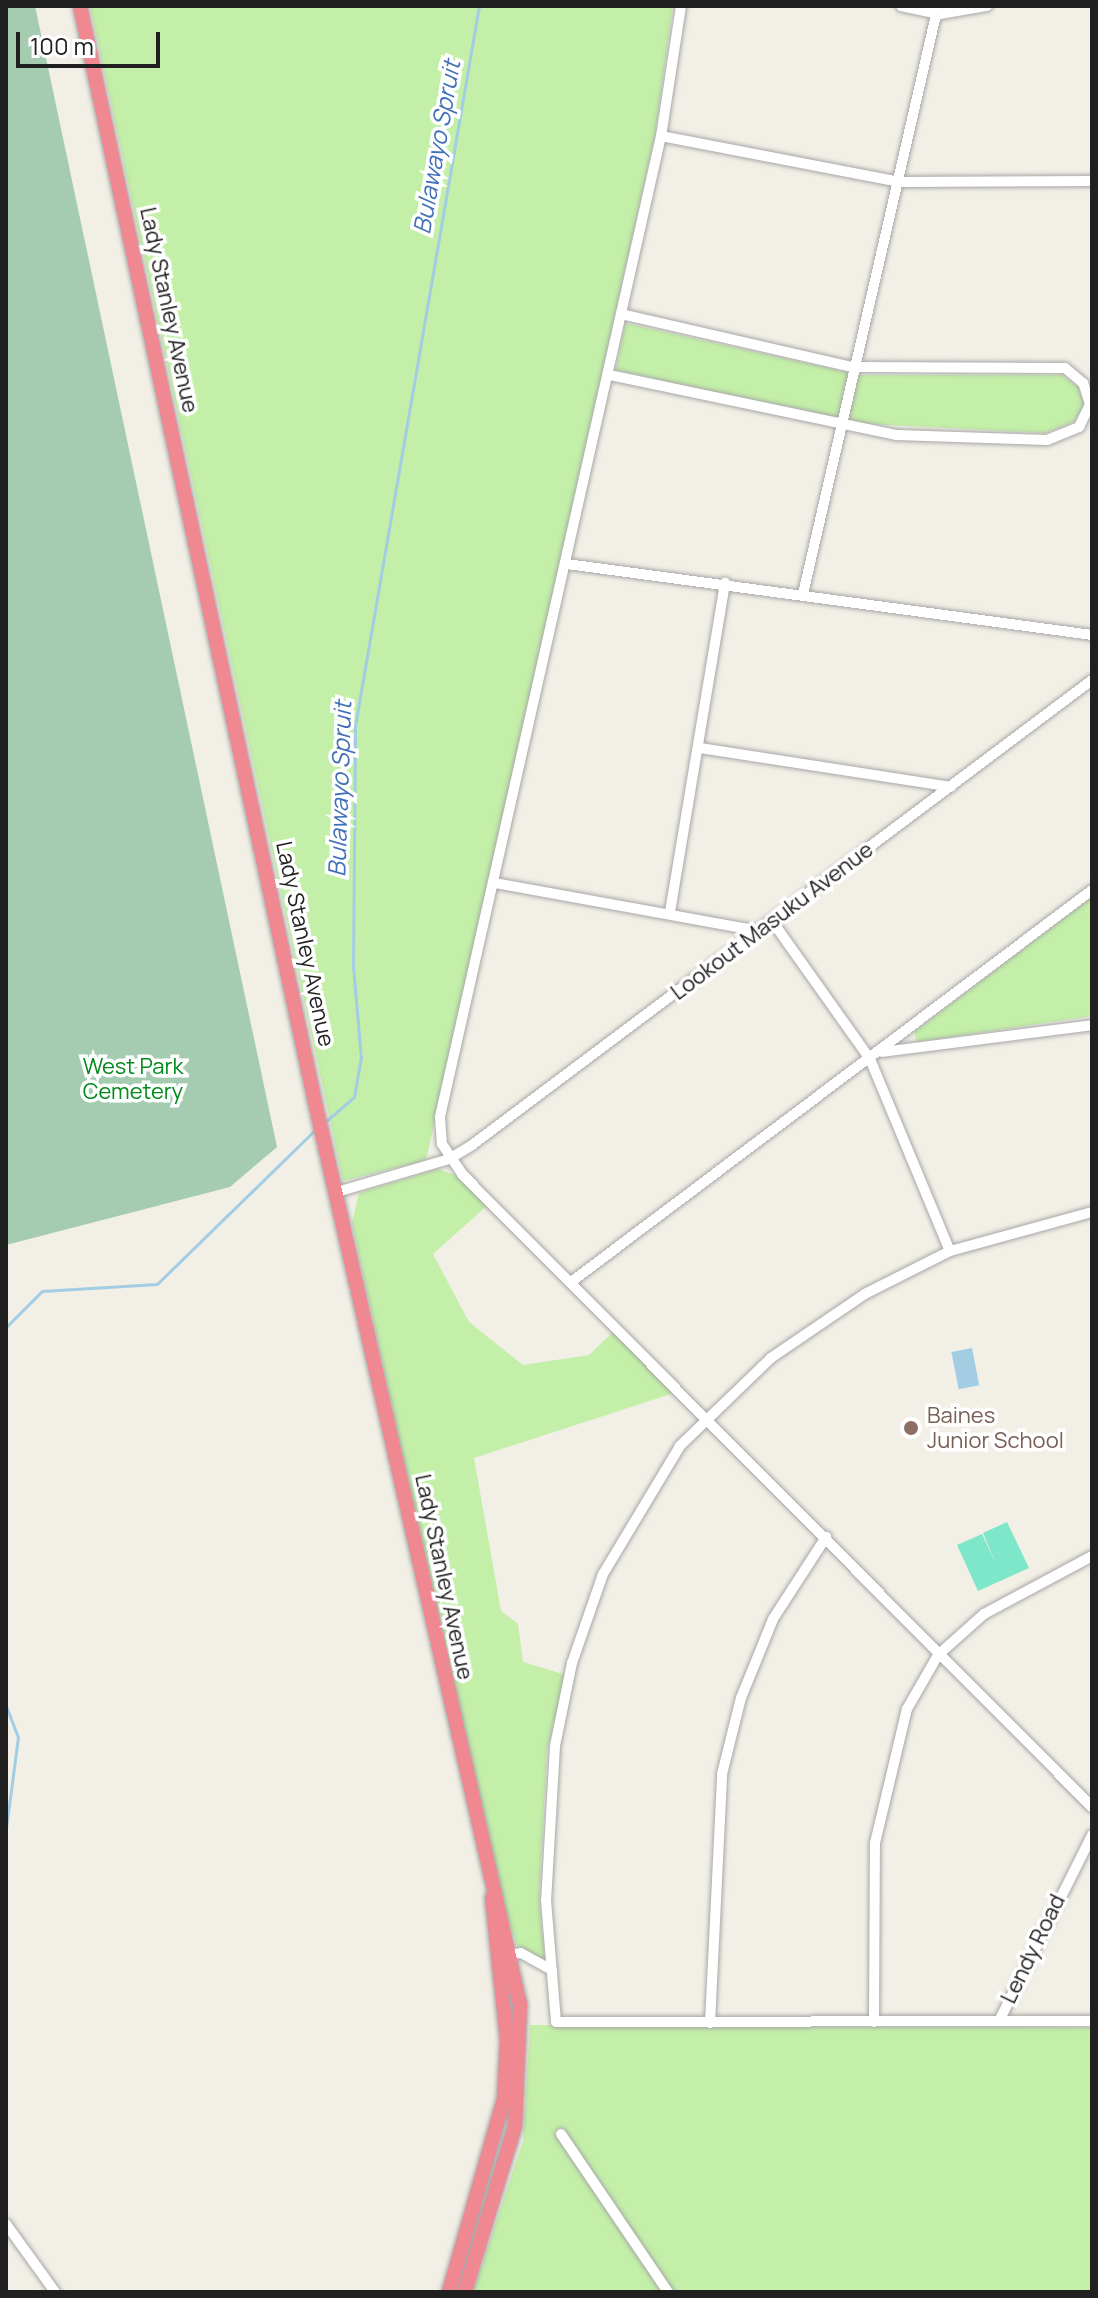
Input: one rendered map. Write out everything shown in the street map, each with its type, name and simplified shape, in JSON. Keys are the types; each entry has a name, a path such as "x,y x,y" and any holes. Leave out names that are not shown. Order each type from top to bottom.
{"highway":[{"name":"Lady Stanley Avenue","path":"80,6 316,1107 524,2038 522,2084 465,2292"},
{"name":"Lady Stanley Avenue","path":"449,2292 504,2099 507,2040 504,1954"}],"street":[{"path":"681,6 661,136 440,1117 449,1159 1092,1807"},
{"path":"901,6 939,10 987,6"},
{"path":"803,594 852,367 939,10"},
{"path":"661,136 899,182 1092,181"},
{"path":"609,375 841,429 1047,440 1079,427 1091,404 1083,383 1065,368 852,367 621,314"},
{"path":"567,564 1092,635"},
{"path":"670,912 700,748 725,583"},
{"name":"Lookout Masuku Avenue","path":"337,1192 449,1159 760,931 1092,680"},
{"path":"700,748 951,787"},
{"path":"495,883 670,912 760,931"},
{"path":"571,1282 1092,890"},
{"path":"772,921 870,1059 950,1251"},
{"path":"880,1052 1092,1025"},
{"path":"1092,1212 950,1251 813,1327 704,1418 632,1518 572,1663 549,1831 556,2022 1092,2021"},
{"path":"710,2023 722,1774 773,1619 826,1537"},
{"path":"874,2022 873,1866 884,1785 907,1709 938,1655 984,1614 1092,1556"},
{"name":"Lendy Road","path":"999,2021 1092,1835"},
{"path":"504,1954 552,1970"},
{"path":"561,2134 668,2292"},
{"path":"6,2224 55,2292"}],"green space":[{"name":"West Park Cemetery","path":"6,6 35,6 277,1147 230,1187 6,1245"},
{"path":"90,6 673,6 655,135 426,1160 343,1181"},
{"path":"625,323 859,375 1062,375 1079,388 1084,406 1073,422 1045,433 848,423 616,370"},
{"path":"1092,897 1092,1016 917,1042 914,1032"},
{"path":"438,1169 458,1176 488,1205 433,1254 469,1322 523,1365 589,1355 614,1331 674,1393 474,1458 501,1611 518,1624 523,1662 566,1675 547,1749 539,1899 545,1962 517,1945 496,1884 352,1223 359,1193"},
{"path":"1007,1522 1029,1568 978,1591 957,1545 982,1534 996,1564 983,1533"},
{"path":"530,2025 1092,2028 1092,2292 473,2292 523,2141"}],"water":[{"path":"972,1348 979,1385 959,1389 951,1352"}],"waterway":[{"name":"Bulawayo Spruit","path":"325,1122 354,1097 361,1059 353,966 355,726 479,6"},
{"name":"Bulawayo Spruit","path":"6,1327 42,1291 157,1284 316,1129"},
{"name":"Bulawayo Spruit","path":"6,1706 18,1737 6,1828"}],"place":[{"name":"Baines Junior School","path":"911,1428"}]}
